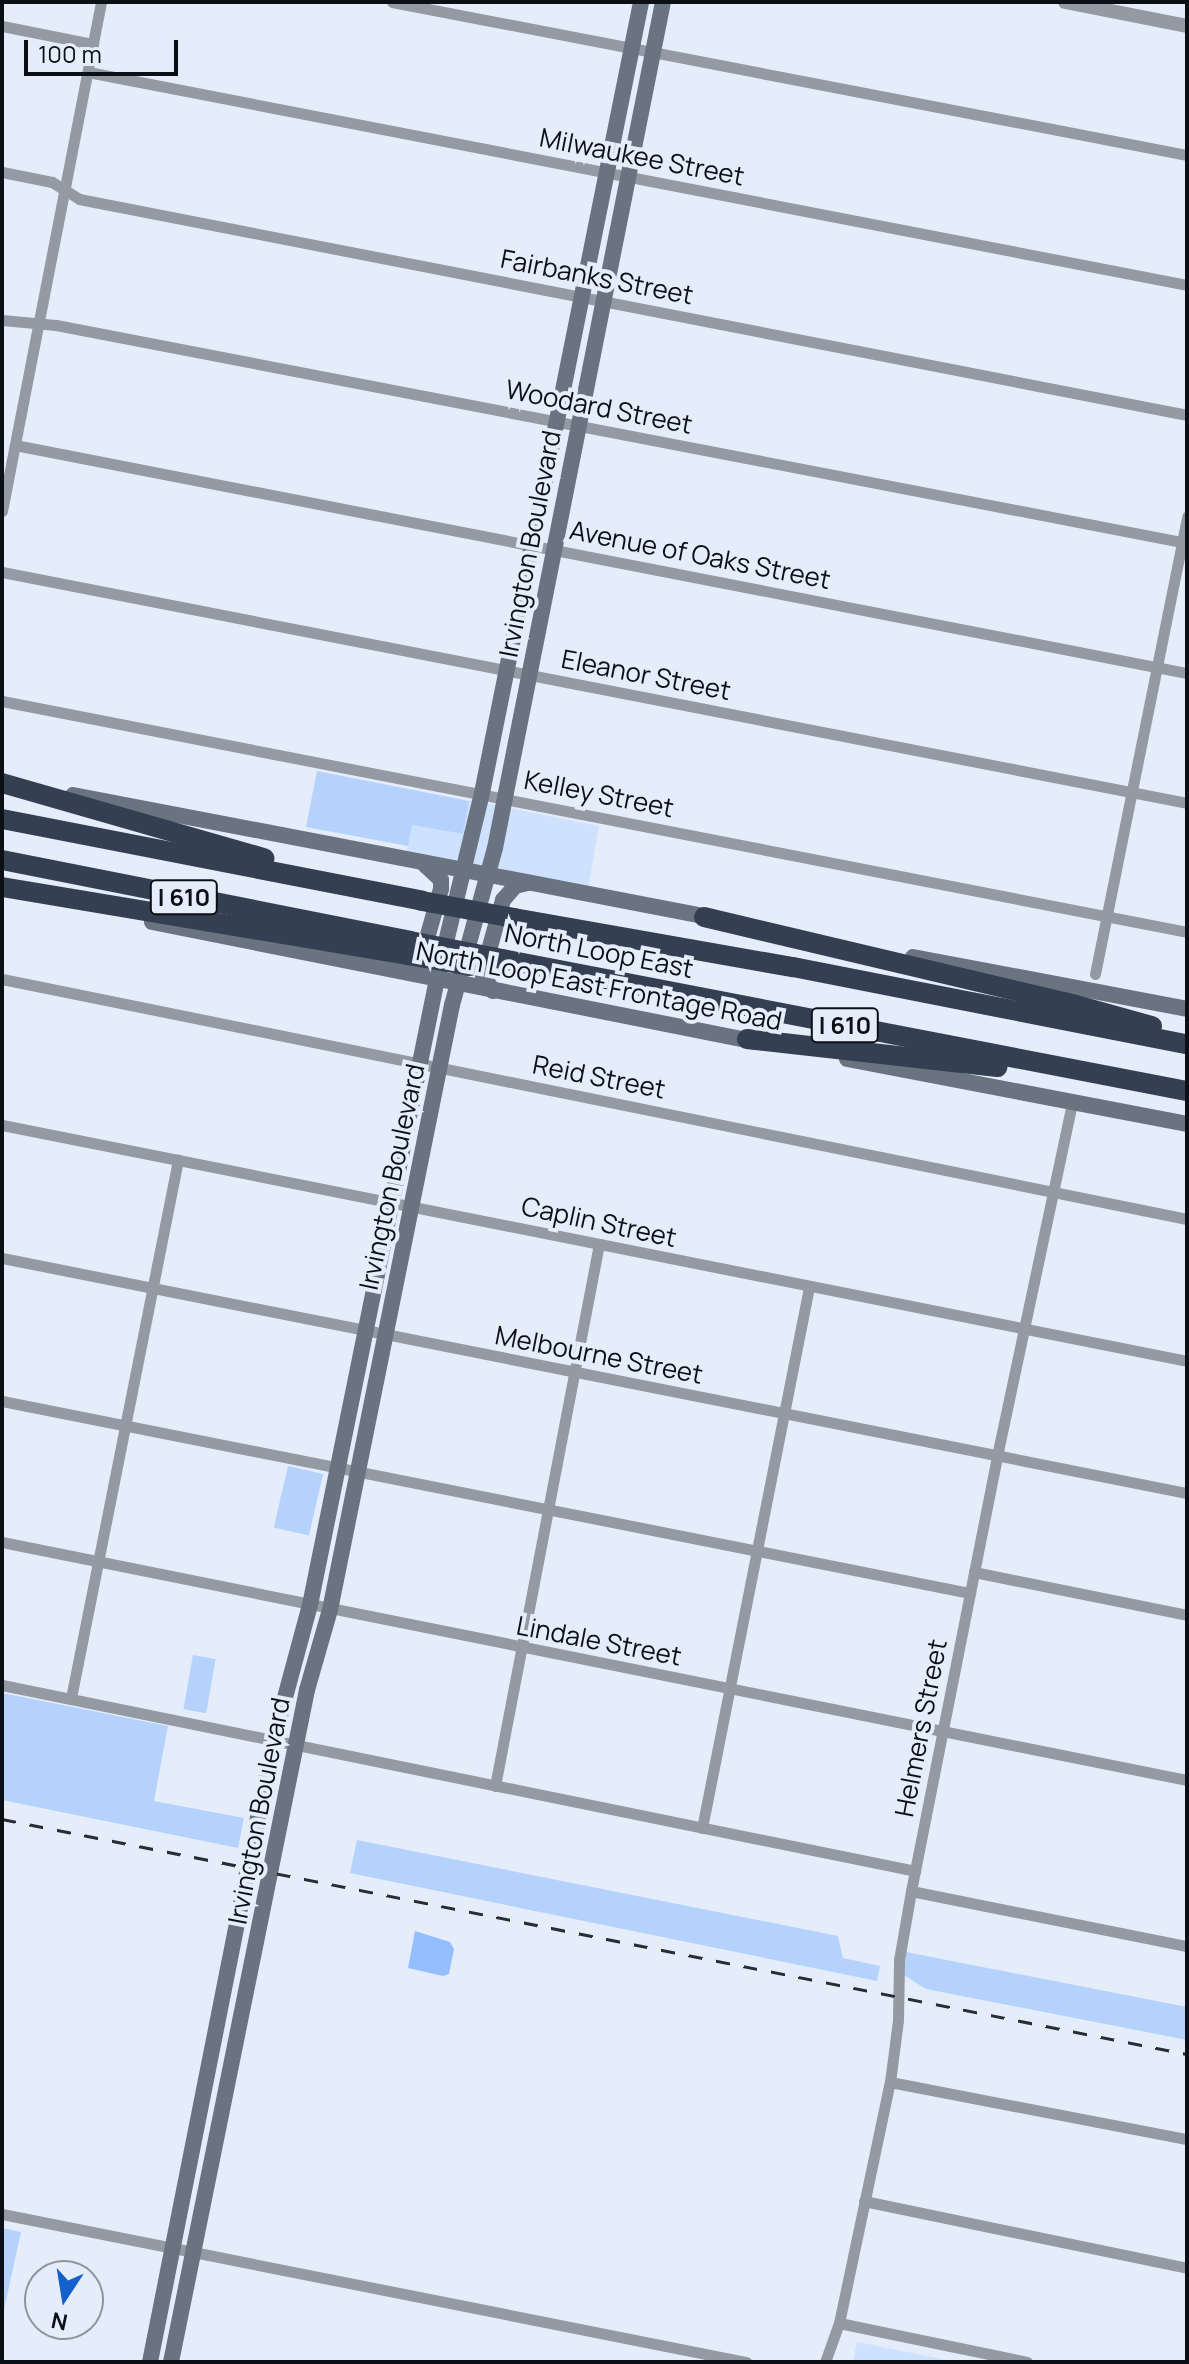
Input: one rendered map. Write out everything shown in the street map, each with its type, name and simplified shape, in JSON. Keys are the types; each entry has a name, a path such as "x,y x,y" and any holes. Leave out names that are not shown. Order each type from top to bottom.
{"highway":[{"path":"2,782 394,895"},
{"name":"North Loop East","path":"2,819 1187,1044"},
{"name":"North Loop East","path":"2,860 408,948 498,974 542,966 1187,1092"},
{"path":"2,889 408,948"},
{"path":"704,917 1072,1004 1187,1036"},
{"path":"747,1039 915,1056 1187,1092"}],"main road":[{"name":"Irvington Boulevard","path":"150,2362 273,1742 310,1605 419,1063 482,793 641,2"},
{"name":"Irvington Boulevard","path":"171,2362 307,1690 330,1610 439,1068 504,797 663,2"},
{"path":"2,782 1187,1009"},
{"path":"389,969 418,962 441,889 441,880 436,873 420,862"},
{"path":"498,974 483,975 503,900 515,886 529,883"},
{"name":"North Loop East Frontage Road","path":"2,889 458,984 498,974 747,1039 1187,1124"},
{"path":"265,1787 287,1791"},
{"path":"242,1908 263,1912"},
{"path":"214,2039 235,2043"},
{"path":"194,2142 214,2146"}],"street":[{"path":"2,511 6,471 15,445 101,2"},
{"path":"392,2 1187,155"},
{"path":"1065,2 1187,26"},
{"path":"2,26 93,44"},
{"name":"Milwaukee Street","path":"88,72 1187,285"},
{"name":"Fairbanks Street","path":"2,172 52,182 79,199 1187,415"},
{"name":"Woodard Street","path":"2,320 39,324 557,421 1184,542"},
{"name":"Avenue of Oaks Street","path":"15,445 1187,673"},
{"path":"1095,974 1187,516"},
{"name":"Eleanor Street","path":"2,572 1187,803"},
{"name":"Kelley Street","path":"2,701 1187,932"},
{"name":"Reid Street","path":"2,979 1053,1189 1187,1219"},
{"name":"Helmers Street","path":"825,2362 839,2323 890,2082 898,2020 899,1960 911,1891 997,1456 1072,1102"},
{"name":"Caplin Street","path":"2,1125 1187,1361"},
{"path":"71,1698 178,1160"},
{"path":"495,1786 599,1244"},
{"name":"Melbourne Street","path":"2,1258 1187,1493"},
{"path":"702,1828 809,1287"},
{"path":"2,1401 970,1593"},
{"name":"Lindale Street","path":"2,1542 1187,1780"},
{"path":"974,1572 1187,1615"},
{"path":"2,1685 915,1871"},
{"path":"911,1891 1187,1946"},
{"path":"890,2082 1187,2139"},
{"path":"864,2201 1187,2268"},
{"path":"2,2214 746,2362"},
{"path":"839,2323 1027,2362"}],"shaded area":[{"path":"317,771 469,801 463,834 412,825 408,846 306,827"},
{"path":"469,800 599,826 588,888 406,853 412,825 463,834"},
{"path":"288,1466 323,1474 309,1535 274,1527"},
{"path":"193,1655 216,1659 206,1713 183,1709"},
{"path":"2,1693 168,1726 154,1801 244,1818 238,1848 2,1800"},
{"path":"357,1840 838,1936 843,1958 880,1966 877,1981 350,1873"},
{"path":"415,1931 450,1942 454,1949 449,1974 443,1976 408,1968"},
{"path":"906,1952 1187,2007 1187,2040 926,1989 904,1975"},
{"path":"2,2228 21,2232 4,2310 2,2310"},
{"path":"857,2342 957,2362 853,2362"}],"railway":[{"path":"2,1819 1187,2054"}]}
